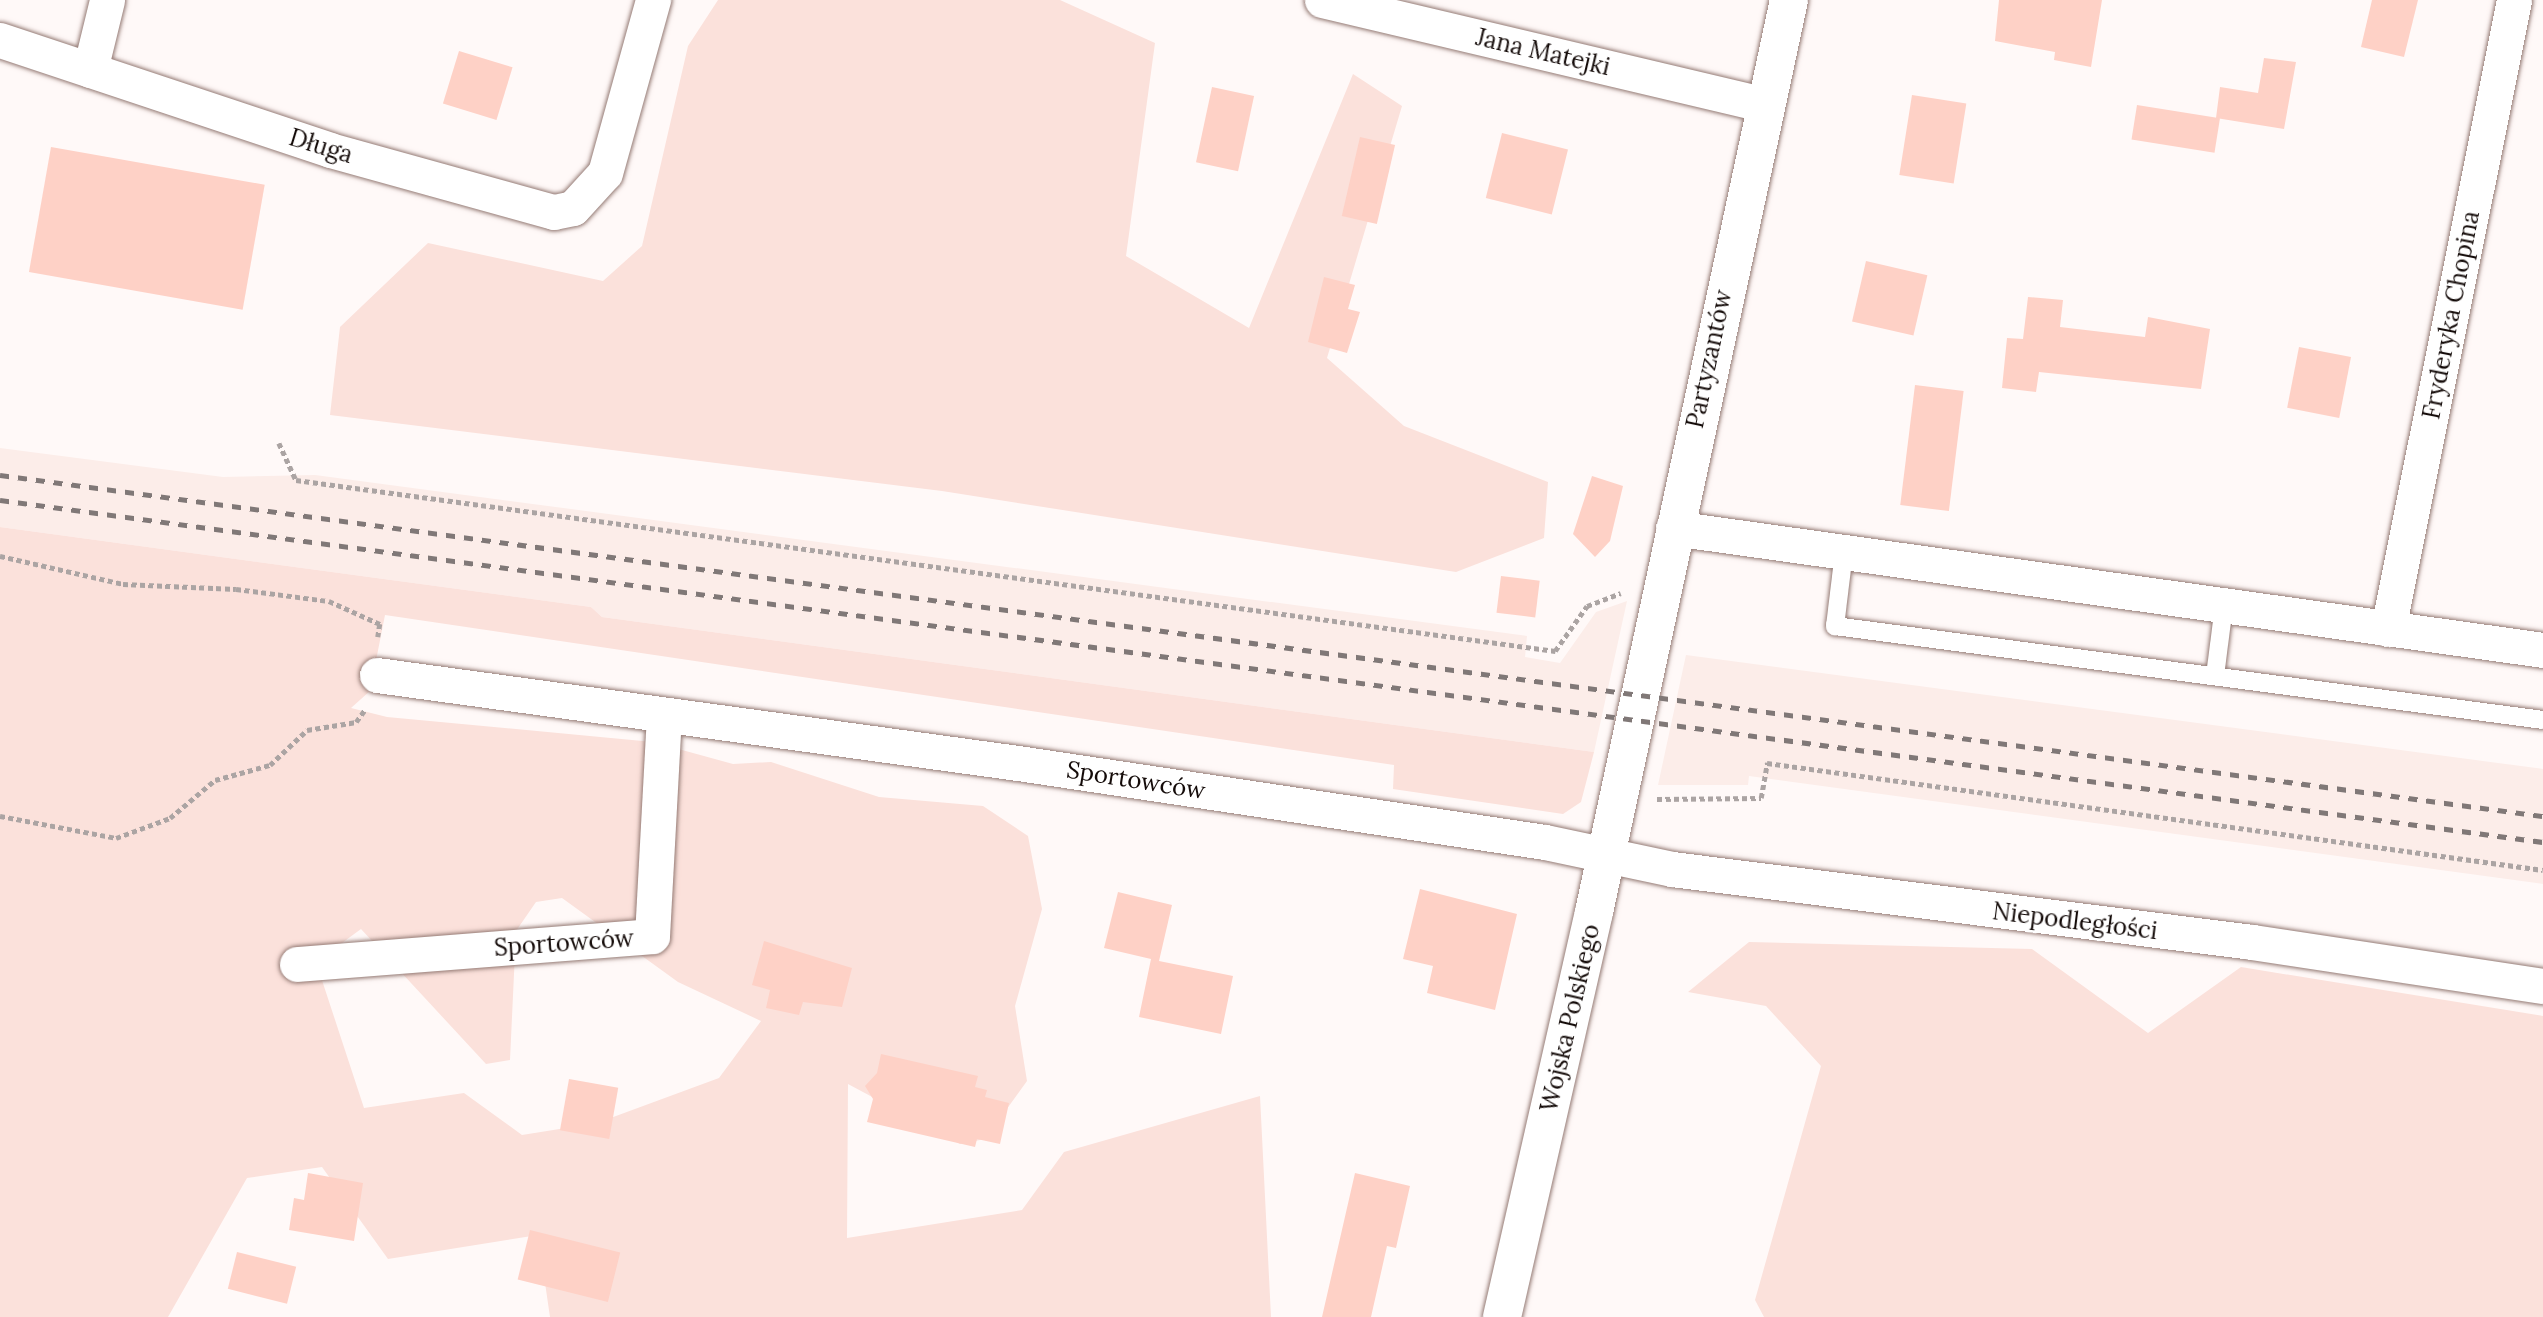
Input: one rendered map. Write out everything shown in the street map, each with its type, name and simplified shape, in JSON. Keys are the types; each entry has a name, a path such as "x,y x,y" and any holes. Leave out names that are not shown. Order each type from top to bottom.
{"street":[{"path":"90,70 107,0"},
{"name":"Długa","path":"0,40 330,150 554,212 573,208 606,173 653,0"},
{"name":"Jana Matejki","path":"1322,0 1763,104"},
{"name":"Partyzantów","path":"1636,719 1763,104 1788,0"},
{"name":"Fryderyka Chopina","path":"2388,629 2514,0"},
{"path":"1674,528 2543,650"},
{"name":"Sportowców","path":"374,689 664,715 1531,839 1606,858"},
{"name":"Sportowców","path":"296,964 652,936 664,715"},
{"name":"Wojska Polskiego","path":"1502,1317 1636,719"},
{"name":"Niepodległości","path":"1606,858 1881,898 2252,942 2543,986"}],"lane":[{"path":"1844,552 1835,626 2543,720"},
{"path":"2215,676 2224,606"}],"path":[{"path":"279,443 296,480 1555,651 1587,606 1625,592"},
{"path":"0,556 123,584 236,589 329,601 380,624 374,689 356,722 307,730 270,765 215,780 170,818 116,838 0,816"},
{"path":"1646,799 1761,798 1767,763 2543,870"}],"shaded area":[{"path":"718,0 1060,0 1155,43 1126,256 1249,328 1353,74 1402,106 1327,358 1404,426 1548,482 1544,538 1456,572 942,491 330,415 340,327 428,243 603,281 642,246 688,46"},
{"path":"0,448 223,477 315,475 1527,636 1525,657 1560,663 1596,612 1627,601 1594,752 602,617 591,607 0,527"},
{"path":"0,527 591,607 602,617 1594,752 1581,802 1563,814 1393,789 1394,765 385,615 370,691 351,708 387,717 653,742 733,764 771,762 879,797 983,806 1028,836 1042,909 1015,1006 1027,1081 985,1139 960,1144 848,1084 847,1238 1022,1210 1064,1152 1260,1096 1271,1317 550,1317 538,1235 388,1259 322,1167 247,1178 168,1317 0,1317","holes":["562,898 678,982 761,1021 719,1078 597,1123 522,1135 464,1093 364,1108 316,962 361,929 486,1064 510,1060 516,931 536,902"]},
{"path":"1686,655 2543,769 2543,884 1749,776 1748,785 1658,785"},
{"path":"1749,942 2032,949 2148,1033 2241,967 2543,1016 2543,1317 1764,1317 1755,1300 1821,1066 1766,1006 1688,992"}],"building":[{"path":"1999,0 2102,0 2091,67 2054,60 2055,52 1995,41"},
{"path":"2372,0 2418,0 2404,57 2361,47"},
{"path":"459,51 513,67 496,120 443,104"},
{"path":"2264,58 2296,62 2284,129 2216,118 2220,87 2258,93"},
{"path":"1212,87 1254,96 1238,171 1196,162"},
{"path":"1912,95 1966,104 1954,184 1899,175"},
{"path":"2137,105 2220,118 2214,153 2132,140"},
{"path":"1502,133 1568,149 1552,214 1486,198"},
{"path":"1360,137 1395,145 1377,224 1342,216"},
{"path":"51,147 265,185 243,310 29,272"},
{"path":"1866,261 1927,275 1913,336 1852,321"},
{"path":"1324,277 1355,285 1348,309 1360,312 1347,353 1308,342"},
{"path":"2028,297 2063,300 2060,327 2145,337 2148,317 2210,329 2201,389 2039,372 2036,392 2002,388 2007,338 2023,339"},
{"path":"2299,347 2351,357 2339,418 2287,408"},
{"path":"1915,385 1964,391 1949,511 1900,505"},
{"path":"1592,476 1623,486 1610,541 1595,557 1573,534"},
{"path":"1501,576 1540,581 1535,617 1496,613"},
{"path":"1420,889 1517,914 1495,1010 1427,993 1433,966 1403,959"},
{"path":"1118,892 1172,905 1159,961 1233,976 1221,1034 1139,1017 1151,959 1104,948"},
{"path":"764,941 852,968 842,1007 803,1002 799,1015 766,1008 770,990 752,985"},
{"path":"881,1054 978,1076 975,1087 987,1090 985,1097 1009,1103 1000,1144 977,1139 975,1147 867,1122 873,1099 865,1086 877,1073"},
{"path":"569,1079 618,1088 609,1139 560,1130"},
{"path":"308,1173 363,1183 354,1241 289,1230 294,1198 304,1200"},
{"path":"1355,1173 1410,1186 1396,1248 1387,1246 1371,1317 1322,1317"},
{"path":"530,1230 620,1252 608,1302 518,1279"},
{"path":"237,1252 296,1267 287,1304 228,1289"}],"railway":[{"path":"0,475 2543,816"},
{"path":"0,500 2543,842"}]}
